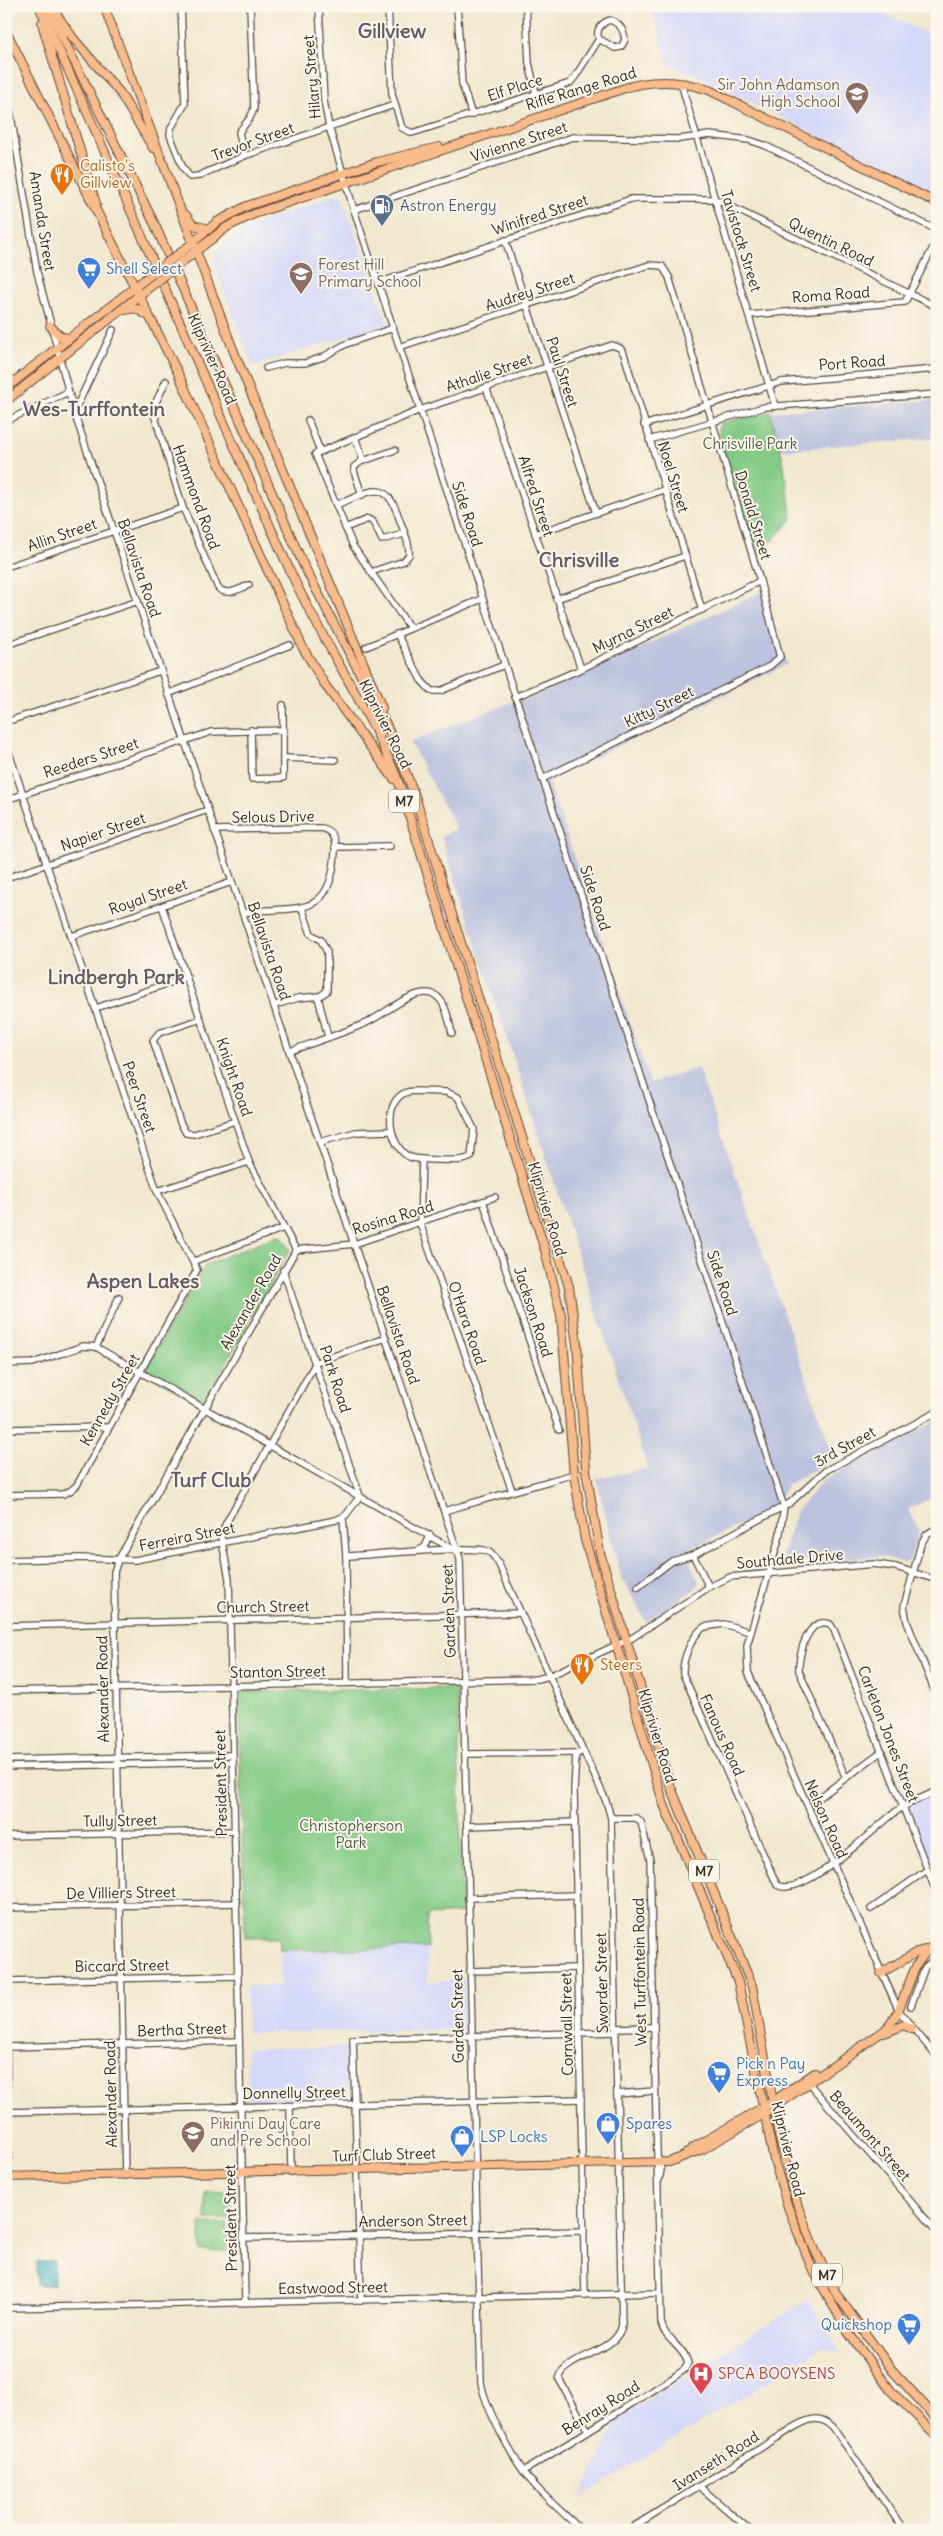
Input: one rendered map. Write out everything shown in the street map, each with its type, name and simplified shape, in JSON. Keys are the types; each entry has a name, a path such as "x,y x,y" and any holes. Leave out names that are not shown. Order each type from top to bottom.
{"main road":[{"path":"38,6 102,222"},
{"name":"Kliprivier Road","path":"38,6 95,128 304,601 377,734 400,786 558,1297 564,1341 574,1474 584,1540 665,1808 738,1982 763,2111 781,2186 792,2219 812,2266 833,2307 882,2380 912,2414 937,2436"},
{"path":"49,6 66,30 124,99 165,168"},
{"name":"Kliprivier Road","path":"49,6 155,225 311,581 386,724 414,793 569,1287 577,1344 590,1505 600,1553 625,1642 676,1803 752,1986 773,2105 798,2207 814,2248 837,2295 892,2370 937,2419"},
{"path":"104,6 192,242 295,502 382,707 386,724"},
{"path":"6,31 140,296 194,408 303,648 329,691 400,786"},
{"name":"Rifle Range Road","path":"134,287 209,229 242,208 389,158 451,146 629,86 654,82 681,83 701,87 729,99 937,203"},
{"name":"Rifle Range Road","path":"59,359 187,258 241,219 346,182 447,150 451,146"},
{"path":"311,184 314,193"},
{"path":"180,208 193,225 209,229"},
{"path":"6,388 134,287"},
{"path":"121,311 128,308 138,309 150,318"},
{"path":"50,326 61,337 70,338"},
{"path":"6,401 59,359"},
{"path":"881,1973 915,1953 928,1949 937,1943"},
{"path":"874,2038 887,2029 899,2012 916,1965 928,1949"},
{"path":"874,2038 904,2025 912,2029"},
{"name":"Turf Club Street","path":"8,2177 243,2174 474,2166 619,2164 658,2161 703,2149 773,2105 828,2064 838,2061 874,2038"}],"street":[{"name":"Trevor Street","path":"181,6 185,99 184,108 171,128 170,135 186,175 193,178 244,156 394,104"},
{"path":"244,156 239,132 250,118 254,109 250,6"},
{"name":"Hilary Street","path":"319,6 322,91 329,127 344,173"},
{"path":"388,6 394,104"},
{"path":"457,6 462,84 472,115"},
{"path":"526,6 529,63 536,94"},
{"name":"Elf Place","path":"394,104 402,128 408,132 418,133 566,85 573,80 599,39 598,32 601,25 610,20 621,27 625,40 622,47 615,48 599,39"},
{"name":"Tavistock Street","path":"681,83 775,406"},
{"name":"Amanda Street","path":"6,86 37,272 59,359"},
{"path":"696,136 731,137 758,142 937,230"},
{"name":"Vivienne Street","path":"354,210 573,137 679,139 696,136"},
{"name":"Side Road","path":"344,173 354,210 399,348 784,1507 779,1539 770,1573 750,1632"},
{"name":"Winifred Street","path":"378,283 630,199 715,199"},
{"name":"Quentin Road","path":"715,199 937,307"},
{"name":"Paul Street","path":"505,240 596,513"},
{"path":"910,295 937,240"},
{"name":"Audrey Street","path":"399,348 652,264 658,264 666,271"},
{"name":"Donald Street","path":"666,271 780,652"},
{"name":"Roma Road","path":"750,315 905,302 910,295"},
{"path":"266,368 285,363 305,363 323,357 346,344 393,328"},
{"path":"74,412 113,330"},
{"name":"Athalie Street","path":"420,410 612,345 622,350"},
{"name":"Noel Street","path":"622,350 702,610"},
{"name":"Bellavista Road","path":"59,359 74,412 160,671 275,1005 456,1550"},
{"name":"Port Road","path":"644,425 770,386 820,377 937,369"},
{"name":"Hammond Road","path":"166,381 155,404 154,414 183,508 218,588 228,593 249,586"},
{"name":"Alfred Street","path":"486,387 556,600 581,669"},
{"path":"6,421 68,392"},
{"path":"649,440 712,421 775,406 937,394"},
{"path":"318,453 420,410"},
{"path":"308,420 336,505 356,552 410,628"},
{"path":"355,436 363,461"},
{"path":"362,495 354,469 363,461 395,450"},
{"path":"535,534 664,490"},
{"path":"336,505 377,491 388,494 394,501 410,551 407,558 371,572"},
{"name":"Allin Street","path":"6,568 183,508"},
{"path":"345,528 368,519 372,522 382,540 404,534"},
{"path":"556,600 685,556"},
{"name":"Myrna Street","path":"515,698 581,669 760,581"},
{"path":"366,647 482,599"},
{"path":"6,645 138,601"},
{"path":"397,634 422,680 431,691 440,691 504,665"},
{"path":"168,694 290,645"},
{"name":"Kitty Street","path":"542,779 770,666 779,660 780,652"},
{"path":"6,722 160,671"},
{"path":"251,730 252,779 283,778 284,705"},
{"name":"Reeders Street","path":"6,800 214,731 284,730"},
{"name":"Peer Street","path":"6,744 157,1191 169,1218 194,1261"},
{"path":"284,758 335,760"},
{"name":"Napier Street","path":"6,878 208,810"},
{"name":"Selous Drive","path":"214,830 322,828 332,835 335,847"},
{"path":"243,912 302,908 322,897 330,885 335,847 390,846"},
{"name":"Royal Street","path":"72,936 232,882"},
{"name":"Knight Road","path":"162,906 249,1162 296,1250"},
{"path":"275,1005 298,998 318,997 328,991 327,952 321,940 310,932 302,908"},
{"path":"96,1008 187,977"},
{"path":"290,1051 367,1023 403,1001 428,993 436,996 443,1003 452,1033"},
{"path":"318,997 328,1037"},
{"path":"201,1019 160,1033 153,1040 180,1122 186,1133 194,1134 235,1121"},
{"path":"413,1091 456,1095 474,1129 472,1155 462,1160 422,1159 406,1155 390,1131 396,1099 401,1093 413,1091"},
{"path":"320,1142 356,1132 390,1131"},
{"name":"O'Hara Road","path":"422,1159 420,1223 512,1491"},
{"path":"157,1191 249,1162"},
{"name":"Rosina Road","path":"296,1250 354,1244 495,1197"},
{"name":"Jackson Road","path":"483,1201 559,1430"},
{"path":"194,1261 284,1228"},
{"name":"Alexander Road","path":"125,2176 113,1580 118,1560 296,1250"},
{"name":"Kennedy Street","path":"6,1495 63,1494 70,1492 76,1485 195,1275 197,1270 194,1261"},
{"name":"Park Road","path":"283,1270 316,1362 360,1496"},
{"path":"6,1364 33,1363 83,1346 96,1347 118,1297"},
{"path":"316,1362 386,1338"},
{"name":"Garden Street","path":"96,1347 456,1550 462,1615 474,2166 482,2390 490,2411 524,2471 536,2487 582,2530"},
{"name":"President Street","path":"245,2302 229,1579 221,1532 316,1362"},
{"name":"3rd Street","path":"638,1587 672,1562 693,1555 784,1507 825,1471 937,1412"},
{"path":"6,1429 108,1428"},
{"path":"444,1511 574,1474"},
{"path":"347,1683 346,1556 343,1518 360,1496"},
{"name":"Ferreira Street","path":"6,1560 135,1560 343,1518"},
{"path":"937,1528 924,1539 904,1601 904,1610 937,1698"},
{"path":"410,1553 424,1548 430,1535"},
{"path":"346,1556 456,1550"},
{"name":"Sworder Street","path":"456,1550 483,1550 490,1553 500,1568 583,1751 611,1818 622,2325 619,2335 568,2368 559,2377 562,2386 588,2431"},
{"path":"693,1555 709,1587"},
{"name":"Southdale Drive","path":"549,1676 625,1642 709,1587 738,1575 874,1564 913,1572 937,1580"},
{"name":"Church Street","path":"6,1626 520,1613"},
{"name":"Carleton Jones Street","path":"846,1778 799,1671 808,1636 813,1625 818,1622 830,1624 834,1630 937,1894"},
{"name":"Fanous Road","path":"750,1632 719,1624 701,1629 686,1657 682,1674 777,1885 791,1888 833,1866"},
{"name":"Nelson Road","path":"750,1632 746,1656 750,1679 899,2012"},
{"name":"Stanton Street","path":"6,1691 464,1681 532,1679 549,1676"},
{"path":"465,1754 576,1753 583,1751"},
{"path":"819,1798 882,1751"},
{"name":"Cornwall Street","path":"576,1753 576,1895 585,2295"},
{"path":"6,1760 233,1755"},
{"path":"175,1756 175,1764"},
{"path":"6,1767 233,1762"},
{"path":"833,1866 903,1807 937,1791"},
{"name":"West Turffontein Road","path":"611,1818 636,1818 641,1822 645,1831 651,1868 660,2293 663,2331 688,2363"},
{"path":"467,1826 575,1822"},
{"name":"Tully Street","path":"6,1836 235,1831"},
{"path":"871,1909 928,1870"},
{"path":"468,1898 576,1895"},
{"name":"De Villiers Street","path":"6,1908 237,1903"},
{"path":"911,2006 925,1967 937,1957"},
{"path":"470,1971 578,1968"},
{"name":"Biccard Street","path":"6,1981 238,1976"},
{"path":"899,2012 937,2057"},
{"path":"361,2300 353,2038 580,2033 654,2027"},
{"path":"6,2038 8,2177"},
{"name":"Bertha Street","path":"6,2047 240,2041"},
{"name":"Beaumont Street","path":"807,2081 937,2232"},
{"path":"617,2094 655,2091"},
{"name":"Donnelly Street","path":"7,2112 581,2099"},
{"path":"290,2106 291,2172"},
{"name":"Anderson Street","path":"243,2238 584,2231"},
{"name":"Eastwood Street","path":"6,2308 660,2293"},
{"name":"Benray Road","path":"524,2471 681,2372 688,2363"},
{"name":"Ivanseth Road","path":"628,2530 800,2424 819,2418 829,2424 841,2437 904,2530"},
{"path":"699,2486 750,2530"}],"shaded area":[{"name":"Sir John Adamson High School","path":"651,6 869,6 937,38 937,194 673,64 668,65"},
{"name":"Forest Hill Primary School","path":"341,194 388,324 253,366 214,266 215,255 225,244 242,231 266,220"},
{"path":"937,400 937,438 780,450 770,412"},
{"path":"763,591 787,664 548,780 650,1083 698,1068 834,1458 787,1485 773,1508 685,1552 699,1581 695,1589 646,1622 620,1574 596,1478 648,1469 441,837 456,828 410,742 509,703 533,697"},
{"path":"937,1421 937,1496 908,1509 919,1530 910,1560 904,1563 881,1556 786,1563 781,1558 796,1511 822,1481"},
{"path":"937,1792 937,1882 907,1804"},
{"path":"428,1948 428,1982 464,1980 465,2029 247,2033 246,1986 280,1985 280,1950"},
{"path":"348,2047 349,2097 248,2100 247,2049"},
{"name":"SPCA BOOYSENS","path":"808,2300 841,2353 823,2347 581,2497 618,2418"}],"green space":[{"name":"Chrisville Park","path":"770,412 783,459 792,519 755,559 718,428 721,423"},
{"path":"282,1236 290,1249 205,1400 198,1402 148,1374 146,1367 205,1265 272,1237"},
{"name":"Christopherson Park","path":"457,1688 462,1913 427,1915 428,1948 280,1950 279,1938 245,1938 238,1692"},
{"path":"231,2191 232,2219 205,2219 205,2192"},
{"path":"200,2224 227,2224 228,2251 201,2251"}],"water":[{"path":"54,2261 54,2285 37,2285 37,2262"}],"place":[{"name":"Sir John Adamson High School","path":"857,115"},
{"name":"Calisto's Gillview","path":"62,196"},
{"name":"Astron Energy","path":"382,227"},
{"name":"Shell Select","path":"89,290"},
{"name":"Forest Hill Primary School","path":"301,295"},
{"name":"Steers","path":"582,1686"},
{"name":"Pick n Pay Express","path":"719,2094"},
{"name":"Spares","path":"608,2145"},
{"name":"Pikinni Day Care and Pre School","path":"193,2154"},
{"name":"LSP Locks","path":"462,2158"},
{"name":"Quickshop","path":"909,2346"},
{"name":"SPCA BOOYSENS","path":"701,2395"}],"district":[{"name":"Gillview","path":"392,31"},
{"name":"Wes-Turffontein","path":"94,409"},
{"name":"Chrisville","path":"579,560"},
{"name":"Lindbergh Park","path":"116,977"},
{"name":"Aspen Lakes","path":"143,1281"},
{"name":"Turf Club","path":"211,1480"}]}
